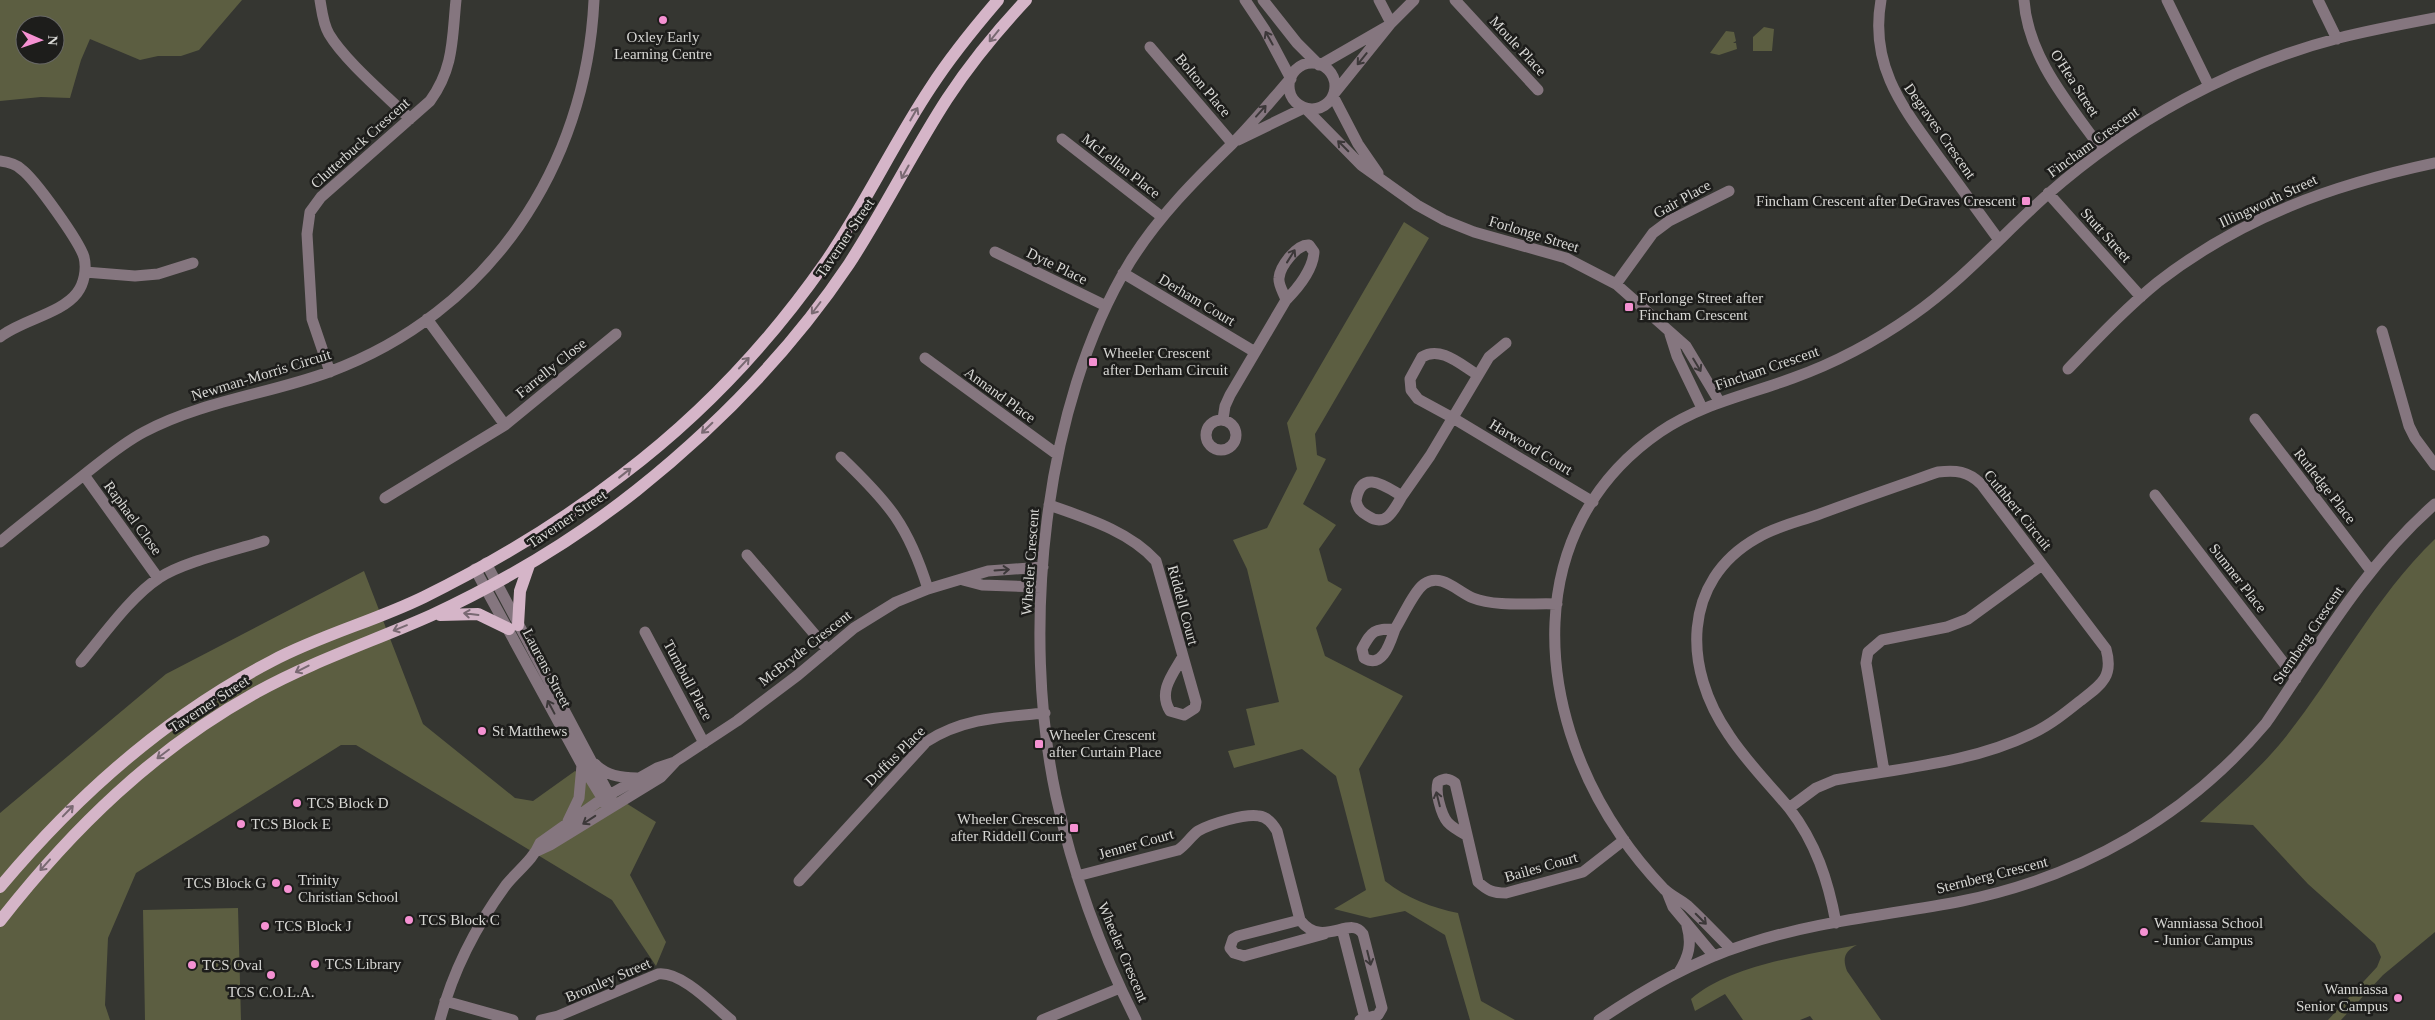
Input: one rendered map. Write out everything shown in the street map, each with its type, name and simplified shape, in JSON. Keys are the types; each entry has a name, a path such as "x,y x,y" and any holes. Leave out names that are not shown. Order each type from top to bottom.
{"main road":[{"name":"Taverner Street","path":"0,886 37,843 80,799 150,739 229,685 273,660 339,630 422,598 481,566 570,513 625,473 676,431 746,362 788,313 826,262 865,201 930,88 965,39 998,0"},
{"name":"Taverner Street","path":"0,921 37,873 78,828 142,770 186,736 234,705 310,665 430,616 529,565 585,529 638,490 691,444 763,372 807,320 847,266 883,211 949,96 983,49 1026,0"},
{"path":"430,616 470,613 514,627 520,590 529,565"}],"street":[{"path":"320,0 322,17 328,33 340,48 410,119"},
{"name":"Clutterbuck Crescent","path":"330,372 312,319 307,234 308,218 313,206 321,197 430,101 441,86 448,70 456,0"},
{"name":"Newman-Morris Circuit","path":"0,542 119,447 143,432 169,420 330,372 384,346 427,319 458,294 493,260 516,231 542,192 565,142 581,95 590,48 594,0"},
{"path":"1245,0 1265,30 1290,79 1291,96 1305,108 1321,107 1414,0"},
{"path":"1263,0 1297,43 1333,77 1333,95"},
{"path":"1379,0 1392,24"},
{"name":"Moule Place","path":"1456,0 1538,90"},
{"name":"Degraves Crescent","path":"1881,0 1879,39 1883,64 1893,89 1906,112 1999,240"},
{"name":"O'Hea Street","path":"2024,0 2027,21 2036,48 2048,74 2102,150"},
{"path":"2167,0 2209,86"},
{"path":"2318,0 2337,39"},
{"name":"Fincham Crescent","path":"1714,956 1673,907 1667,892 1624,840 1601,807 1583,771 1564,716 1557,676 1556,604 1564,564 1573,538 1593,502 1614,473 1632,454 1661,431 1702,408 1811,371 1875,340 1914,315 1943,292 2048,193 2102,150 2141,124 2209,86 2271,60 2337,39 2435,18"},
{"path":"1290,79 1302,66 1319,65 1392,24"},
{"name":"Bolton Place","path":"1150,47 1232,143"},
{"name":"Wheeler Crescent","path":"1136,1020 1120,988 1092,920 1077,876 1056,795 1045,713 1040,634 1041,587 1049,505 1058,455 1082,363 1106,306 1124,274 1162,217 1195,179 1232,143 1290,79"},
{"name":"Forlonge Street","path":"1333,95 1358,144 1381,177"},
{"name":"Wheeler Crescent","path":"1232,143 1305,108"},
{"name":"Forlonge Street","path":"1305,108 1361,165 1381,177 1417,205 1474,232 1566,258 1616,284 1645,308 1670,334 1686,346 1719,401"},
{"name":"McLellan Place","path":"1062,139 1162,217"},
{"path":"0,161 18,166 30,178 78,244 84,258 85,272 83,283 76,294 67,302 9,330 0,337"},
{"name":"Illingworth Street","path":"2068,369 2141,297 2202,251 2279,209 2348,184 2435,164"},
{"name":"Gair Place","path":"1616,284 1653,233 1669,221 1729,191"},
{"name":"Stutt Street","path":"2048,193 2141,297"},
{"name":"Dyte Place","path":"995,252 1106,306"},
{"path":"85,272 134,276 158,274 194,264"},
{"name":"Derham Court","path":"1124,274 1255,352"},
{"path":"1223,419 1225,406 1230,395 1286,300"},
{"path":"427,319 505,425"},
{"path":"2382,331 2409,426 2414,438 2435,465"},
{"name":"Farrelly Close","path":"385,498 505,425 616,334"},
{"name":"Forlonge Street","path":"1670,334 1677,356 1702,408"},
{"path":"1402,496 1490,357 1506,343"},
{"name":"Harwood Court","path":"1478,375 1442,354 1434,352 1422,357 1410,379 1411,390 1418,399 1593,502"},
{"name":"Annand Place","path":"924,358 1058,455"},
{"name":"Rutledge Place","path":"2254,419 2371,570"},
{"path":"841,457 877,492 896,515 910,539 928,589"},
{"name":"Cuthbert Circuit","path":"1789,808 1816,788 1836,780 1963,757 2006,745 2034,733 2059,718 2101,684 2108,673 2110,661 2106,649 1974,477 1954,470 1938,472 1757,537 1728,558 1714,576 1703,596 1698,616 1698,655 1704,683 1714,710 1729,735 1789,808 1814,846 1825,873 1836,923"},
{"name":"Raphael Close","path":"84,475 158,578"},
{"name":"Sumner Place","path":"2155,495 2296,679"},
{"name":"Sternberg Crescent","path":"1599,1020 1679,972 1731,949 1794,931 1962,900 2034,883 2082,864 2165,816 2208,781 2251,740 2296,679 2371,570 2394,543 2435,504"},
{"name":"Riddell Court","path":"1049,505 1107,526 1142,547 1152,556 1161,573 1182,658"},
{"name":"Raphael Close","path":"81,662 141,593 158,578 178,569 264,541"},
{"path":"746,555 828,650"},
{"path":"1884,771 1866,663 1868,652 1882,640 1947,627 1968,619 2042,565"},
{"name":"Laurens Street","path":"481,566 609,801"},
{"name":"McBryde Crescent","path":"543,845 609,801 640,777 676,761 704,743 790,680 868,618 896,602 928,589 988,571 1043,567"},
{"name":"McBryde Crescent","path":"963,580 982,585 1041,587"},
{"path":"1395,629 1420,588 1424,584 1435,580 1444,582 1473,598 1488,602 1556,604"},
{"name":"Turnbull Place","path":"645,632 704,743"},
{"name":"Duffus Place","path":"799,881 926,742 942,731 970,721 1045,713"},
{"name":"McBryde Crescent","path":"440,1020 445,1001 466,949 487,913 508,883 543,845 567,823 661,777 676,761"},
{"path":"567,823 578,798 587,763 600,770 626,778 640,777"},
{"name":"Jenner Court","path":"1077,876 1178,850 1186,845 1196,832 1208,826 1248,816 1260,816 1271,822 1277,831 1300,920"},
{"name":"Bailes Court","path":"1466,835 1478,882 1486,890 1494,893 1506,893 1583,872 1624,840"},
{"name":"Fincham Crescent","path":"1667,892 1686,904 1731,949"},
{"path":"1328,933 1311,931 1300,920 1238,936 1232,939 1230,948 1234,953 1244,956 1328,933 1342,929 1350,927 1362,931 1381,1012 1362,1019 1342,929"},
{"path":"1679,972 1690,948 1685,922"},
{"name":"Bromley Street","path":"541,1020 558,1016 658,974 665,973 680,979 731,1020"},
{"path":"1042,1020 1120,988"},
{"path":"445,1001 513,1020"}],"green space":[{"path":"0,0 242,0 199,50 181,56 158,56 140,60 90,39 81,60 70,98 41,97 0,101"},
{"path":"1764,27 1774,29 1772,51 1753,51 1753,37"},
{"path":"1726,31 1734,32 1736,41 1733,43 1736,43 1737,49 1719,55 1710,53"},
{"path":"1404,222 1429,238 1315,434 1317,455 1326,459 1303,504 1336,525 1319,549 1328,581 1342,589 1316,628 1325,656 1403,696 1359,769 1385,881 1420,901 1458,913 1481,1001 1515,1020 1470,1020 1445,935 1405,911 1370,918 1334,909 1366,890 1336,776 1302,749 1234,768 1228,751 1255,745 1246,709 1279,702 1247,569 1233,540 1267,528 1297,469 1287,423"},
{"path":"2435,539 2435,932 2383,975 2341,1020 2328,1020 2377,967 2381,957 2375,944 2308,884 2253,825 2200,822 2254,772 2284,739 2374,611 2413,562"},
{"path":"364,571 423,724 515,798 533,801 575,771 656,822 630,875 666,942 656,966 612,900 356,745 341,745 136,873 108,938 105,1005 110,1020 0,1020 0,813 166,674"},
{"name":"TCS Oval","path":"238,908 241,1020 145,1020 143,910"},
{"path":"1857,945 1847,952 1845,959 1847,971 1881,1020 1813,1020 1810,1016 1800,1020 1743,1020 1725,994 1695,1011 1691,999 1707,987 1726,978 1770,963"}],"place":[{"name":"Oxley Early Learning Centre","path":"663,20"},
{"name":"Fincham Crescent after DeGraves Crescent","path":"2026,201"},
{"name":"Forlonge Street after Fincham Crescent","path":"1629,307"},
{"name":"Wheeler Crescent after Derham Circuit","path":"1093,362"},
{"name":"St Matthews","path":"482,731"},
{"name":"Wheeler Crescent after Curtain Place","path":"1039,744"},
{"name":"TCS Block D","path":"297,803"},
{"name":"TCS Block E","path":"241,824"},
{"name":"Wheeler Crescent after Riddell Court","path":"1074,828"},
{"name":"TCS Block G","path":"276,883"},
{"name":"Trinity Christian School","path":"288,889"},
{"name":"TCS Block C","path":"409,920"},
{"name":"TCS Block J","path":"265,926"},
{"name":"Wanniassa School - Junior Campus","path":"2144,932"},
{"name":"TCS Library","path":"315,964"},
{"name":"TCS Oval","path":"192,965"},
{"name":"TCS C.O.L.A.","path":"271,975"},
{"name":"Wanniassa Senior Campus","path":"2398,998"}]}
